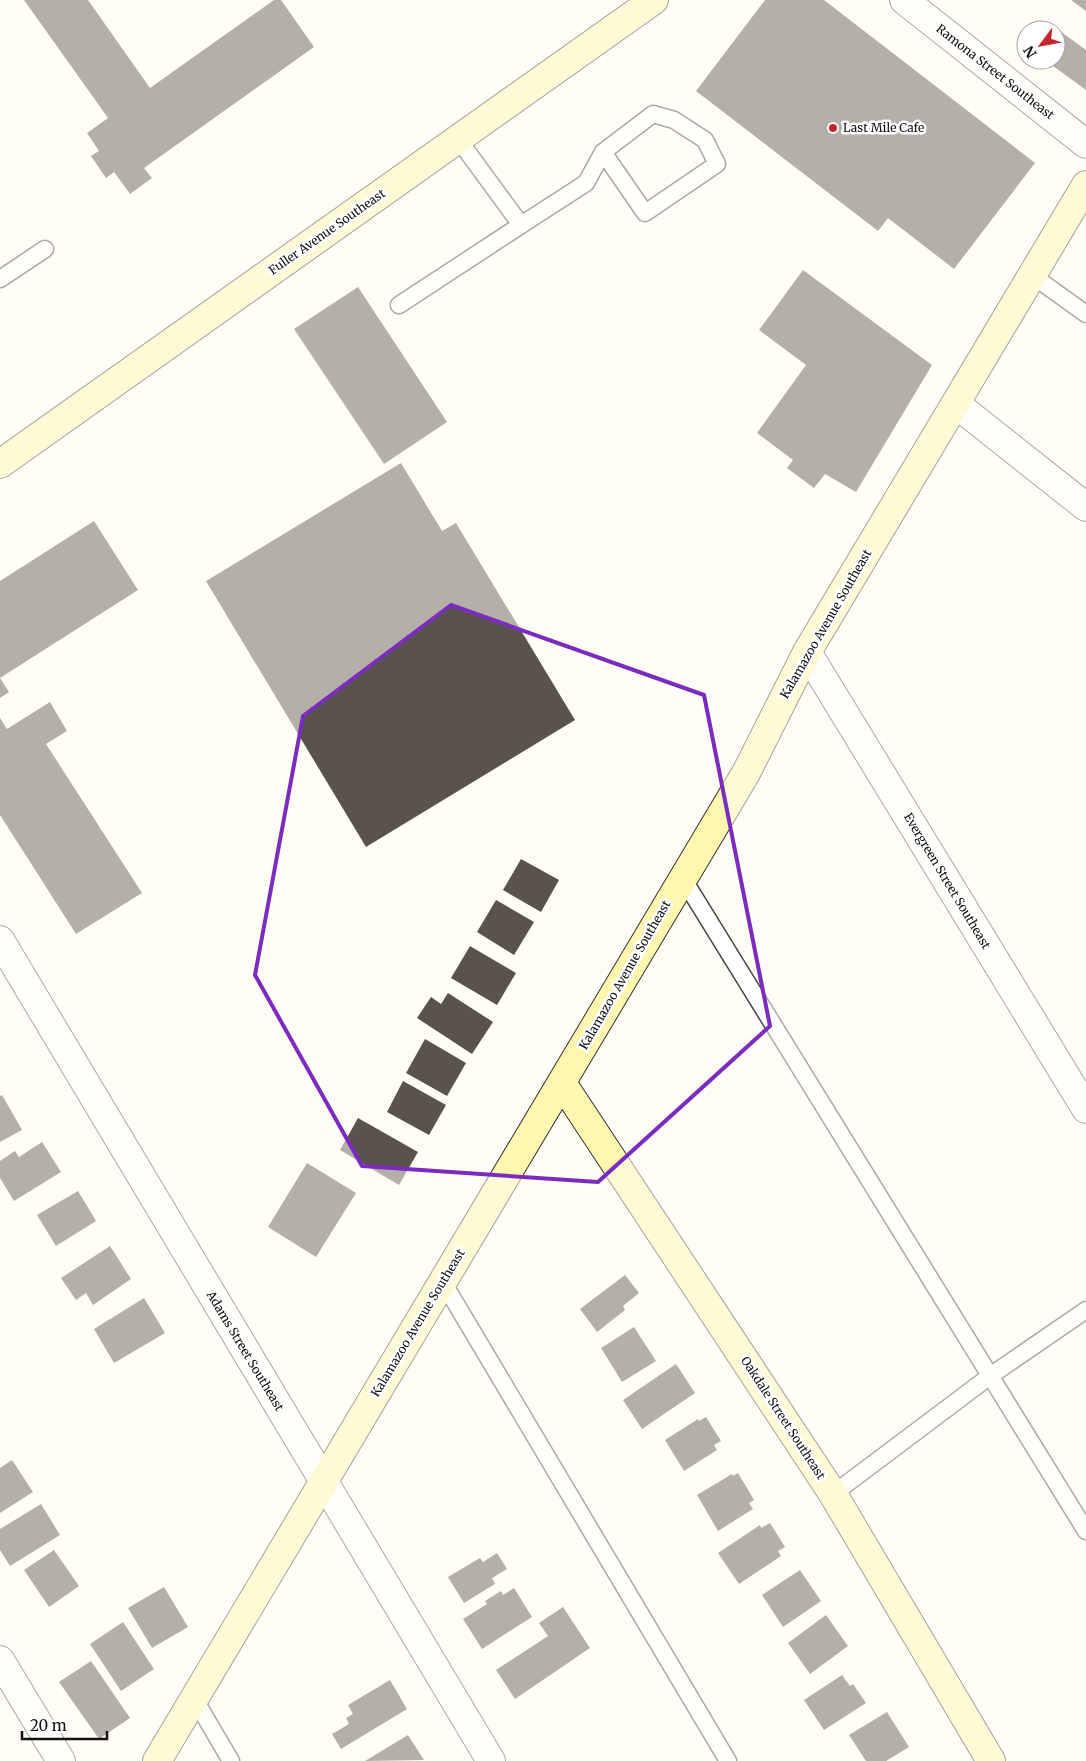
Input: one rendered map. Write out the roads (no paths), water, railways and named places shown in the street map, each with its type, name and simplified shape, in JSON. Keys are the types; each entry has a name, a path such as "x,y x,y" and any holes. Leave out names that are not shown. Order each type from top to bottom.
{"main road":[{"name":"Fuller Avenue Southeast","path":"0,464 654,0"},
{"name":"Kalamazoo Avenue Southeast","path":"157,1761 562,1082 682,877 746,773 807,652 1086,185"},
{"name":"Oakdale Street Southeast","path":"562,1082 833,1494 991,1761"}],"street":[{"name":"Ramona Street Southeast","path":"904,0 1086,144"},
{"path":"956,404 1086,507"},
{"name":"Evergreen Street Southeast","path":"807,652 1086,1109"},
{"name":"Adams Street Southeast","path":"0,940 491,1761"},
{"path":"0,1660 61,1761"}],"lane":[{"path":"399,305 586,183 602,152 652,114 674,120 705,140 717,164 645,213 602,152"},
{"path":"458,139 520,225"},
{"path":"0,279 45,250"},
{"path":"1033,276 1086,314"},
{"path":"682,877 1086,1531"},
{"path":"443,1282 728,1761"},
{"path":"833,1494 990,1376 1086,1310"},
{"path":"194,1698 231,1761"}],"place":[{"name":"Last Mile Cafe","path":"833,128"}]}
